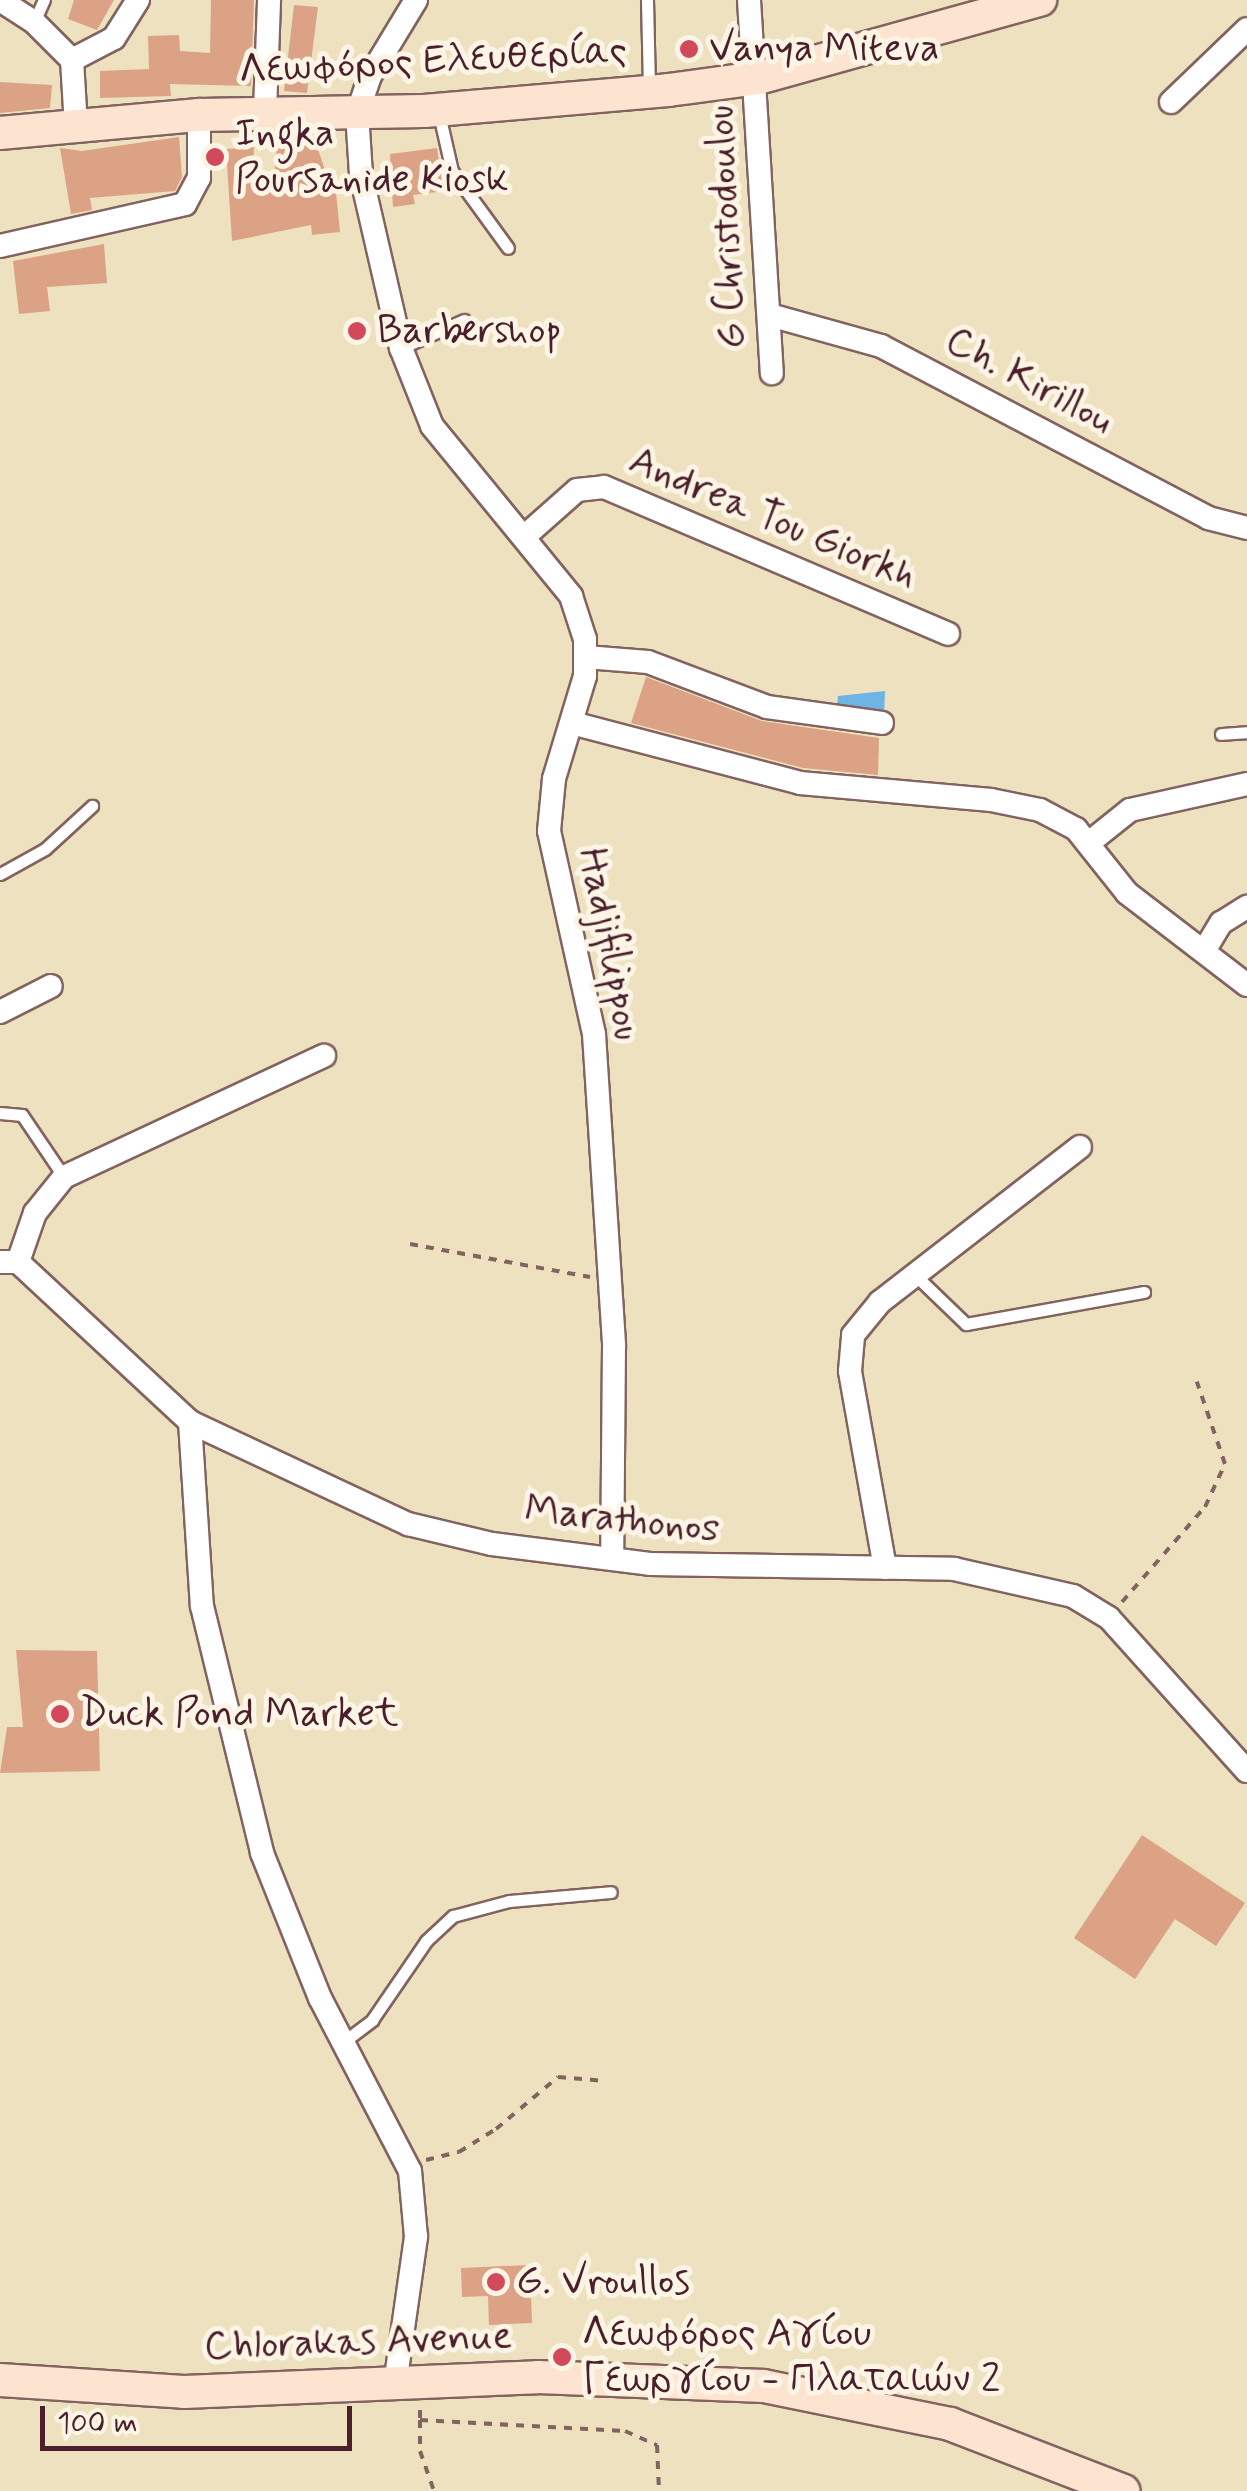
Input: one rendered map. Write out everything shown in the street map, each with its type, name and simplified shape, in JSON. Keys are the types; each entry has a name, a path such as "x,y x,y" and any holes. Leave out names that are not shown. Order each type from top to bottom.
{"main road":[{"name":"Λεωφόρος Ελευθερίας","path":"0,133 199,115 438,110 649,93 758,78 993,8 1040,0"},
{"name":"Chlorakas Avenue","path":"0,2380 184,2392 655,2378 782,2388 950,2424 1124,2491"}],"street":[{"path":"0,0 34,22 72,60 76,126"},
{"path":"72,60 114,38 138,0"},
{"path":"265,111 269,0"},
{"path":"357,113 370,76 416,0"},
{"name":"G Christodoulou","path":"749,0 758,78 772,373"},
{"path":"1171,102 1247,29"},
{"name":"Hadjifilippou","path":"357,113 368,212 401,348 432,426 571,596 586,657 572,723 554,779 550,844 591,1003 609,1280 612,1558"},
{"path":"0,246 184,204 199,178 199,115"},
{"name":"Ch. Kirillou","path":"770,315 881,346 1208,518 1247,528"},
{"name":"Andrea Tou Giorkh","path":"525,536 577,490 604,488 948,634"},
{"path":"586,657 648,662 767,707 882,722"},
{"path":"572,723 800,784 1017,804 1058,817 1090,842 1127,893 1247,985"},
{"path":"1090,842 1130,810 1247,784"},
{"path":"1204,951 1222,923 1247,908"},
{"path":"0,1012 51,986"},
{"path":"9,1262 36,1213 64,1177 324,1056"},
{"path":"885,1568 849,1354 861,1320 1080,1147"},
{"name":"Marathonos","path":"9,1262 190,1422 408,1524 492,1544 689,1569 954,1569 1032,1582 1109,1618 1243,1755"},
{"path":"190,1422 202,1606 244,1793 283,1913 342,2044 406,2164 416,2238 406,2383"}],"lane":[{"path":"34,22 44,0"},
{"path":"647,0 649,93"},
{"path":"438,110 452,171 508,248"},
{"path":"401,348 464,320"},
{"path":"1221,734 1247,732"},
{"path":"0,874 45,849 92,806"},
{"path":"0,1113 22,1115 64,1177"},
{"path":"915,1275 966,1324 1144,1292"},
{"path":"342,2044 372,2020 426,1941 453,1916 509,1901 611,1892"}],"path":[{"path":"410,1244 609,1280"},
{"path":"1109,1618 1205,1506 1225,1464 1198,1382"},
{"path":"406,2164 459,2152 533,2103 558,2077 606,2081"},
{"path":"406,2383 420,2420 420,2451 434,2491"},
{"path":"420,2420 625,2431 658,2445 658,2491"}],"water":[{"path":"885,691 884,718 837,709 838,696"}],"building":[{"path":"74,0 114,0 97,30 68,19"},
{"path":"211,0 254,0 251,86 170,84 171,96 100,98 100,71 149,69 148,36 179,35 180,51 210,53"},
{"path":"294,5 318,7 307,93 284,91"},
{"path":"0,82 52,85 50,108 0,113"},
{"path":"179,137 182,177 175,191 90,198 92,210 71,214 60,148 82,151"},
{"path":"315,140 326,173 334,172 340,232 312,235 311,225 232,241 226,149 254,147 253,173 274,175 277,145"},
{"path":"437,148 444,191 413,195 415,204 393,207 390,154"},
{"path":"104,244 107,283 47,287 50,311 19,314 13,261"},
{"path":"646,677 762,721 879,738 878,775 803,768 631,723"},
{"path":"16,1650 97,1651 100,1771 0,1773 7,1727 23,1727"},
{"path":"1142,1835 1245,1903 1216,1946 1175,1919 1135,1979 1074,1938"},
{"name":"G. Vroullos","path":"530,2265 532,2323 489,2325 488,2296 462,2297 461,2268"}],"place":[{"name":"Vanya Miteva","path":"689,49"},
{"name":"Ingka Poursanide Kiosk","path":"215,157"},
{"name":"Barbershop","path":"357,331"},
{"name":"Duck Pond Market","path":"60,1714"},
{"name":"G. Vroullos","path":"496,2282"},
{"name":"Λεωφόρος Αγίου Γεωργίου - Πλαταιών 2","path":"562,2357"}]}
